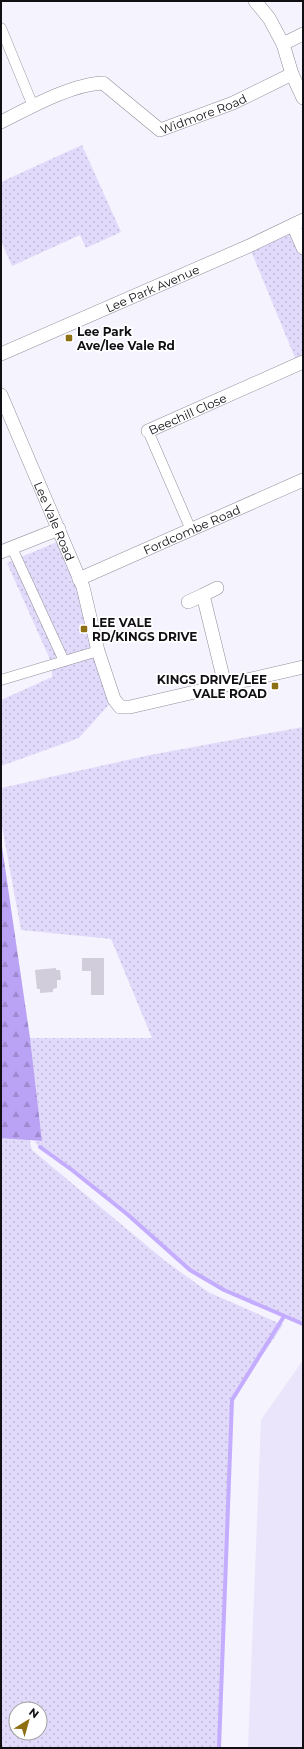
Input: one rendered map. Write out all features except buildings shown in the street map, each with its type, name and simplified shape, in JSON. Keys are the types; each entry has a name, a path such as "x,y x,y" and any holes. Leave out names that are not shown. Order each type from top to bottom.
{"street":[{"path":"256,1 269,18 283,44 292,74 303,98"},
{"path":"1,28 33,106"},
{"path":"283,44 303,34"},
{"name":"Widmore Road","path":"1,122 33,106 90,83 103,83 160,130 233,103 292,74"},
{"path":"298,222 303,248"},
{"name":"Lee Park Avenue","path":"1,354 249,246 298,222"},
{"name":"Beechill Close","path":"191,530 148,431 303,362"},
{"name":"Lee Vale Road","path":"1,395 80,579 98,651 114,700 120,707 130,707 225,685"},
{"name":"Fordcombe Road","path":"80,579 303,480"},
{"path":"59,529 6,550 64,661"},
{"path":"188,602 217,588"},
{"path":"202,595 225,685 303,667"},
{"path":"1,680 98,651"}],"shaded area":[{"path":"82,145 121,232 86,248 80,235 12,266 1,241 1,182"},
{"path":"303,220 303,362 298,365 249,246"},
{"path":"64,539 114,699 79,738 1,766 1,700 52,677 52,664 7,563"},
{"path":"303,727 303,1326 250,1300 224,1290 190,1270 127,1214 34,1142 42,1141 30,1038 152,1038 111,939 21,930 1,821 1,788 150,755"},
{"path":"1,1136 29,1138 32,1150 164,1260 208,1292 283,1325 232,1400 219,1748 1,1748"},
{"path":"303,1360 303,1748 248,1748 261,1420"}],"green space":[{"path":"1,840 30,1038 42,1141 1,1138"}],"waterway":[{"path":"40,1147 72,1170 127,1214 190,1270 224,1290 303,1324"},
{"path":"219,1748 232,1400 283,1318"}],"place":[{"name":"Lee Park Ave/lee Vale Rd","path":"69,338"},
{"name":"LEE VALE RD/KINGS DRIVE","path":"84,629"},
{"name":"KINGS DRIVE/LEE VALE ROAD","path":"275,686"}]}
